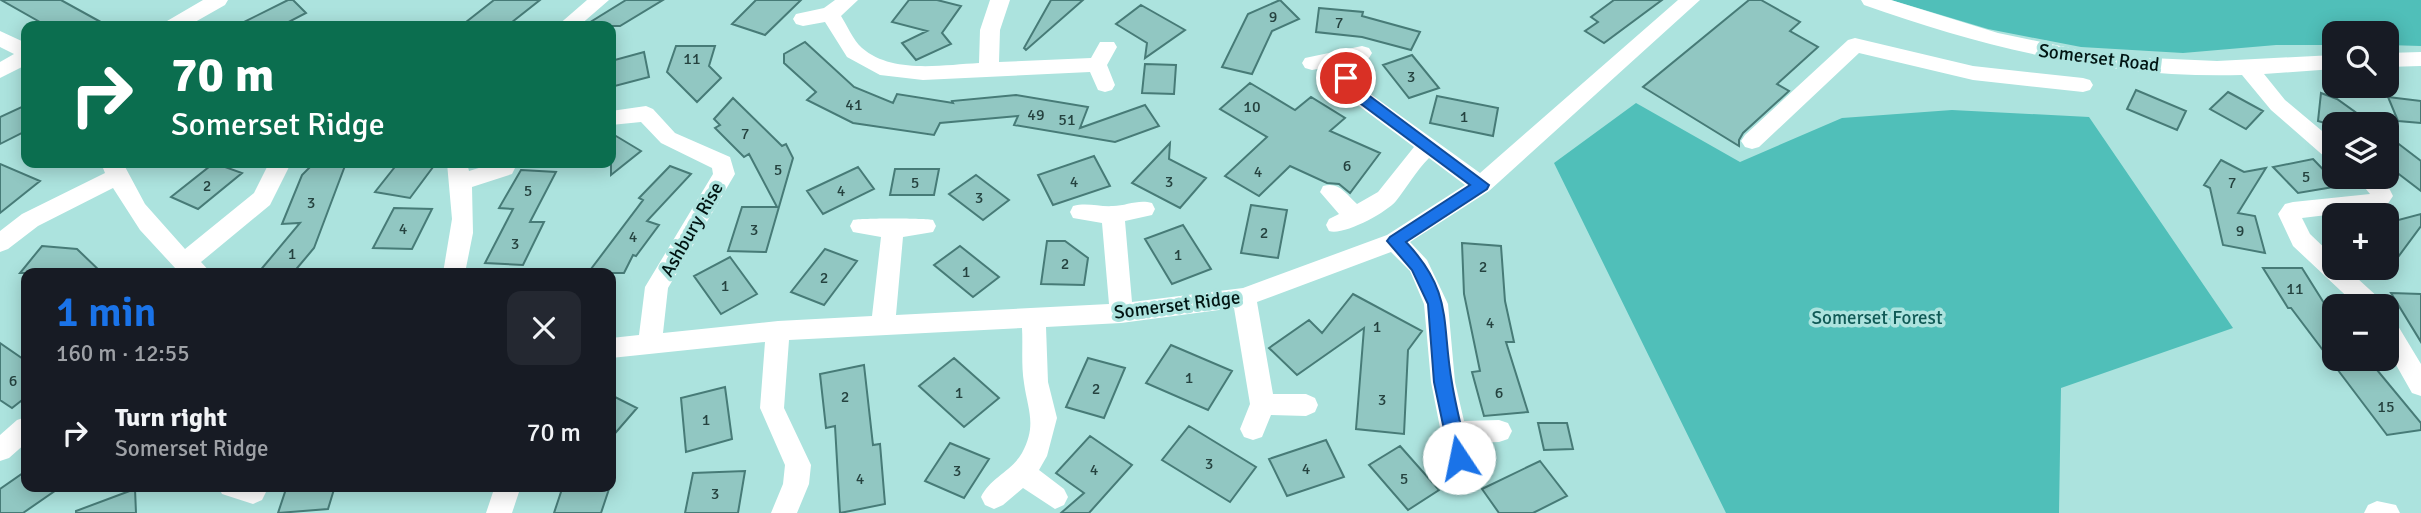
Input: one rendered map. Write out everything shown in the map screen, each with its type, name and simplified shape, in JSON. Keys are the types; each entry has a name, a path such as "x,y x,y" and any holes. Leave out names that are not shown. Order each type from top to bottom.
{"street":[{"path":"182,21 218,0"},
{"path":"572,21 599,0"},
{"path":"803,19 830,14 848,0"},
{"path":"989,68 990,30 1000,0"},
{"name":"Somerset Ridge","path":"616,348 778,331 1121,313 1244,297 1395,241 1481,185 1690,0"},
{"name":"Somerset Road","path":"1871,0 1940,25 2045,52 2079,57 2216,68 2322,63"},
{"path":"830,14 854,52 880,68 923,73 1097,65"},
{"path":"1925,62 1940,25"},
{"path":"0,38 21,51"},
{"path":"1752,141 1855,45 1973,73 2083,85"},
{"path":"1097,65 1107,47"},
{"path":"1312,63 1334,61 1362,53"},
{"path":"0,71 21,57"},
{"path":"2399,60 2421,59"},
{"path":"1334,61 1358,95 1481,185"},
{"path":"1097,65 1105,85"},
{"path":"2246,66 2278,105 2322,142"},
{"path":"616,118 646,114 662,99"},
{"name":"Ashbury Rise","path":"646,114 668,138 722,163 724,174 657,287 650,345"},
{"path":"1331,192 1346,221 1386,198 1427,146"},
{"path":"0,243 30,220 115,169 141,215 192,268 262,199 278,168"},
{"path":"455,268 462,238 460,173 504,168"},
{"path":"2359,294 2301,240 2289,214 2293,210 2377,202 2382,195 2379,189"},
{"path":"1081,212 1113,215 1144,209"},
{"path":"1113,215 1121,313"},
{"path":"861,226 893,229 925,226"},
{"path":"883,324 893,229"},
{"path":"1395,241 1419,266 1436,304 1443,382 1459,458"},
{"path":"1244,297 1262,404 1252,429"},
{"path":"994,497 1021,473 1034,456 1045,418 1036,382 1034,318"},
{"path":"778,331 772,408 798,465 792,511"},
{"path":"2399,348 2421,386"},
{"path":"1262,404 1306,405"},
{"path":"1454,432 1499,432"},
{"path":"1021,473 1055,498"},
{"path":"499,513 506,492"},
{"path":"2377,513 2387,513"}],"green space":[{"path":"1891,0 2421,0 2421,46 2399,45 2399,21 2322,21 2322,45 2276,45 2183,53 2081,47 1988,29"},
{"name":"Somerset Forest","path":"1636,103 1740,162 1842,118 1952,110 2089,117 2233,328 2061,388 2059,513 1726,513 1554,163"}],"building":[{"path":"1,0 61,0 99,21 38,21"},
{"path":"288,0 293,0 306,13 291,21 246,21"},
{"path":"494,0 540,0 513,21 467,21"},
{"path":"626,0 663,0 620,26 616,26 616,21 592,21"},
{"path":"756,0 801,0 765,35 732,24"},
{"path":"909,0 937,0 961,6 942,33 951,44 916,60 902,43 927,31 892,22"},
{"path":"1051,0 1083,0 1026,50 1024,48"},
{"path":"1280,0 1299,19 1272,31 1252,74 1222,67 1248,14"},
{"path":"1614,0 1662,0 1604,43 1585,31 1598,22 1591,17"},
{"path":"1749,0 1761,0 1800,22 1790,31 1818,47 1777,84 1789,91 1743,133 1739,146 1643,87"},
{"path":"1141,5 1185,30 1145,58 1147,43 1116,24"},
{"path":"1319,8 1363,12 1362,16 1420,32 1411,50 1362,37 1316,32"},
{"path":"805,42 854,87 893,103 897,94 953,103 952,101 1016,95 1088,107 1080,128 1145,105 1159,126 1115,142 1014,125 1018,116 940,123 934,135 853,123 807,100 816,92 784,63 784,54"},
{"path":"676,46 715,46 709,66 721,78 697,102 667,72"},
{"path":"644,52 649,77 616,86 616,60"},
{"path":"1412,55 1439,88 1409,98 1383,65"},
{"path":"1145,64 1176,65 1174,94 1142,93"},
{"path":"1250,83 1295,110 1311,97 1345,118 1330,131 1380,153 1350,193 1339,184 1327,183 1290,166 1259,196 1225,176 1267,137 1220,109"},
{"path":"2136,90 2186,111 2177,130 2127,109"},
{"path":"2228,92 2263,111 2246,129 2210,109"},
{"path":"2321,93 2322,98 2337,99 2355,112 2322,112 2322,122 2318,121"},
{"path":"1437,96 1498,108 1493,136 1430,123"},
{"path":"733,98 782,146 786,144 793,158 766,252 728,251 742,207 777,207 749,154 744,157 715,128 720,125 714,119"},
{"path":"2388,98 2421,101 2421,123 2399,121 2399,112 2394,112"},
{"path":"21,107 21,134 0,144 0,117"},
{"path":"616,136 641,151 611,175 611,168 616,168"},
{"path":"1170,143 1169,159 1206,178 1180,208 1132,183"},
{"path":"2399,144 2421,161 2421,191 2399,174"},
{"path":"1094,156 1110,186 1053,205 1038,175"},
{"path":"2313,159 2322,168 2322,189 2298,193 2273,167"},
{"path":"2221,160 2244,172 2266,168 2238,213 2255,216 2265,253 2223,245 2210,188 2204,185"},
{"path":"0,164 40,181 0,213"},
{"path":"670,166 691,174 647,221 659,225 636,256 633,255 624,273 616,273 616,268 592,268 643,200 639,198"},
{"path":"858,167 874,189 823,214 807,191"},
{"path":"208,168 228,168 242,173 198,209 171,197"},
{"path":"309,168 344,168 314,248 297,268 262,268 300,223 282,224 302,175"},
{"path":"394,168 432,168 410,198 375,192"},
{"path":"895,169 939,169 934,195 890,195"},
{"path":"521,170 556,172 530,222 544,222 523,265 485,263 513,209 499,208"},
{"path":"976,175 1009,200 983,220 949,194"},
{"path":"1251,205 1287,210 1278,258 1241,253"},
{"path":"394,208 432,209 412,249 373,248"},
{"path":"2421,214 2421,226 2399,256 2399,220"},
{"path":"1183,225 1211,269 1172,284 1145,239"},
{"path":"1047,241 1065,241 1088,258 1084,285 1041,284"},
{"path":"1462,243 1501,246 1505,301 1514,342 1506,342 1528,412 1484,416 1472,372 1480,371 1464,294"},
{"path":"42,246 77,249 97,268 24,268"},
{"path":"960,246 999,277 973,297 934,265"},
{"path":"825,249 857,261 824,305 791,292"},
{"path":"730,257 757,294 721,314 694,276"},
{"path":"2263,268 2302,268 2322,300 2322,349 2291,308 2288,308"},
{"path":"2391,293 2421,294 2421,342 2399,306 2399,294"},
{"path":"1353,294 1422,331 1408,350 1404,434 1356,429 1364,328 1297,375 1269,348 1309,320 1322,333"},
{"path":"0,343 21,358 21,401 12,408 0,400"},
{"path":"1171,345 1232,371 1208,410 1146,383"},
{"path":"954,358 999,398 964,427 919,386"},
{"path":"1088,358 1125,368 1104,418 1066,407"},
{"path":"864,365 873,445 880,444 885,504 840,513 835,426 826,428 820,374"},
{"path":"2339,371 2378,371 2421,423 2421,430 2387,435"},
{"path":"725,387 732,439 686,452 681,398"},
{"path":"616,398 637,408 616,432"},
{"path":"1538,423 1567,423 1573,449 1544,450"},
{"path":"1189,426 1256,467 1230,502 1162,460"},
{"path":"1090,436 1132,465 1089,513 1061,513 1084,493 1056,473"},
{"path":"1326,440 1344,477 1287,496 1269,459"},
{"path":"950,443 989,459 964,498 925,481"},
{"path":"1400,446 1439,490 1408,510 1369,465"},
{"path":"1540,461 1567,496 1533,513 1499,513 1482,489"},
{"path":"745,471 738,513 685,513 693,473"},
{"path":"21,474 21,492 53,492 23,513 0,513 0,489"},
{"path":"127,492 135,492 136,513 76,511"},
{"path":"285,492 333,492 328,509 278,513"},
{"path":"561,492 608,492 601,513 554,513"}],"route":[{"path":"1346,78 1358,95 1481,185 1395,241 1419,266 1436,304 1443,382 1459,458"}]}
